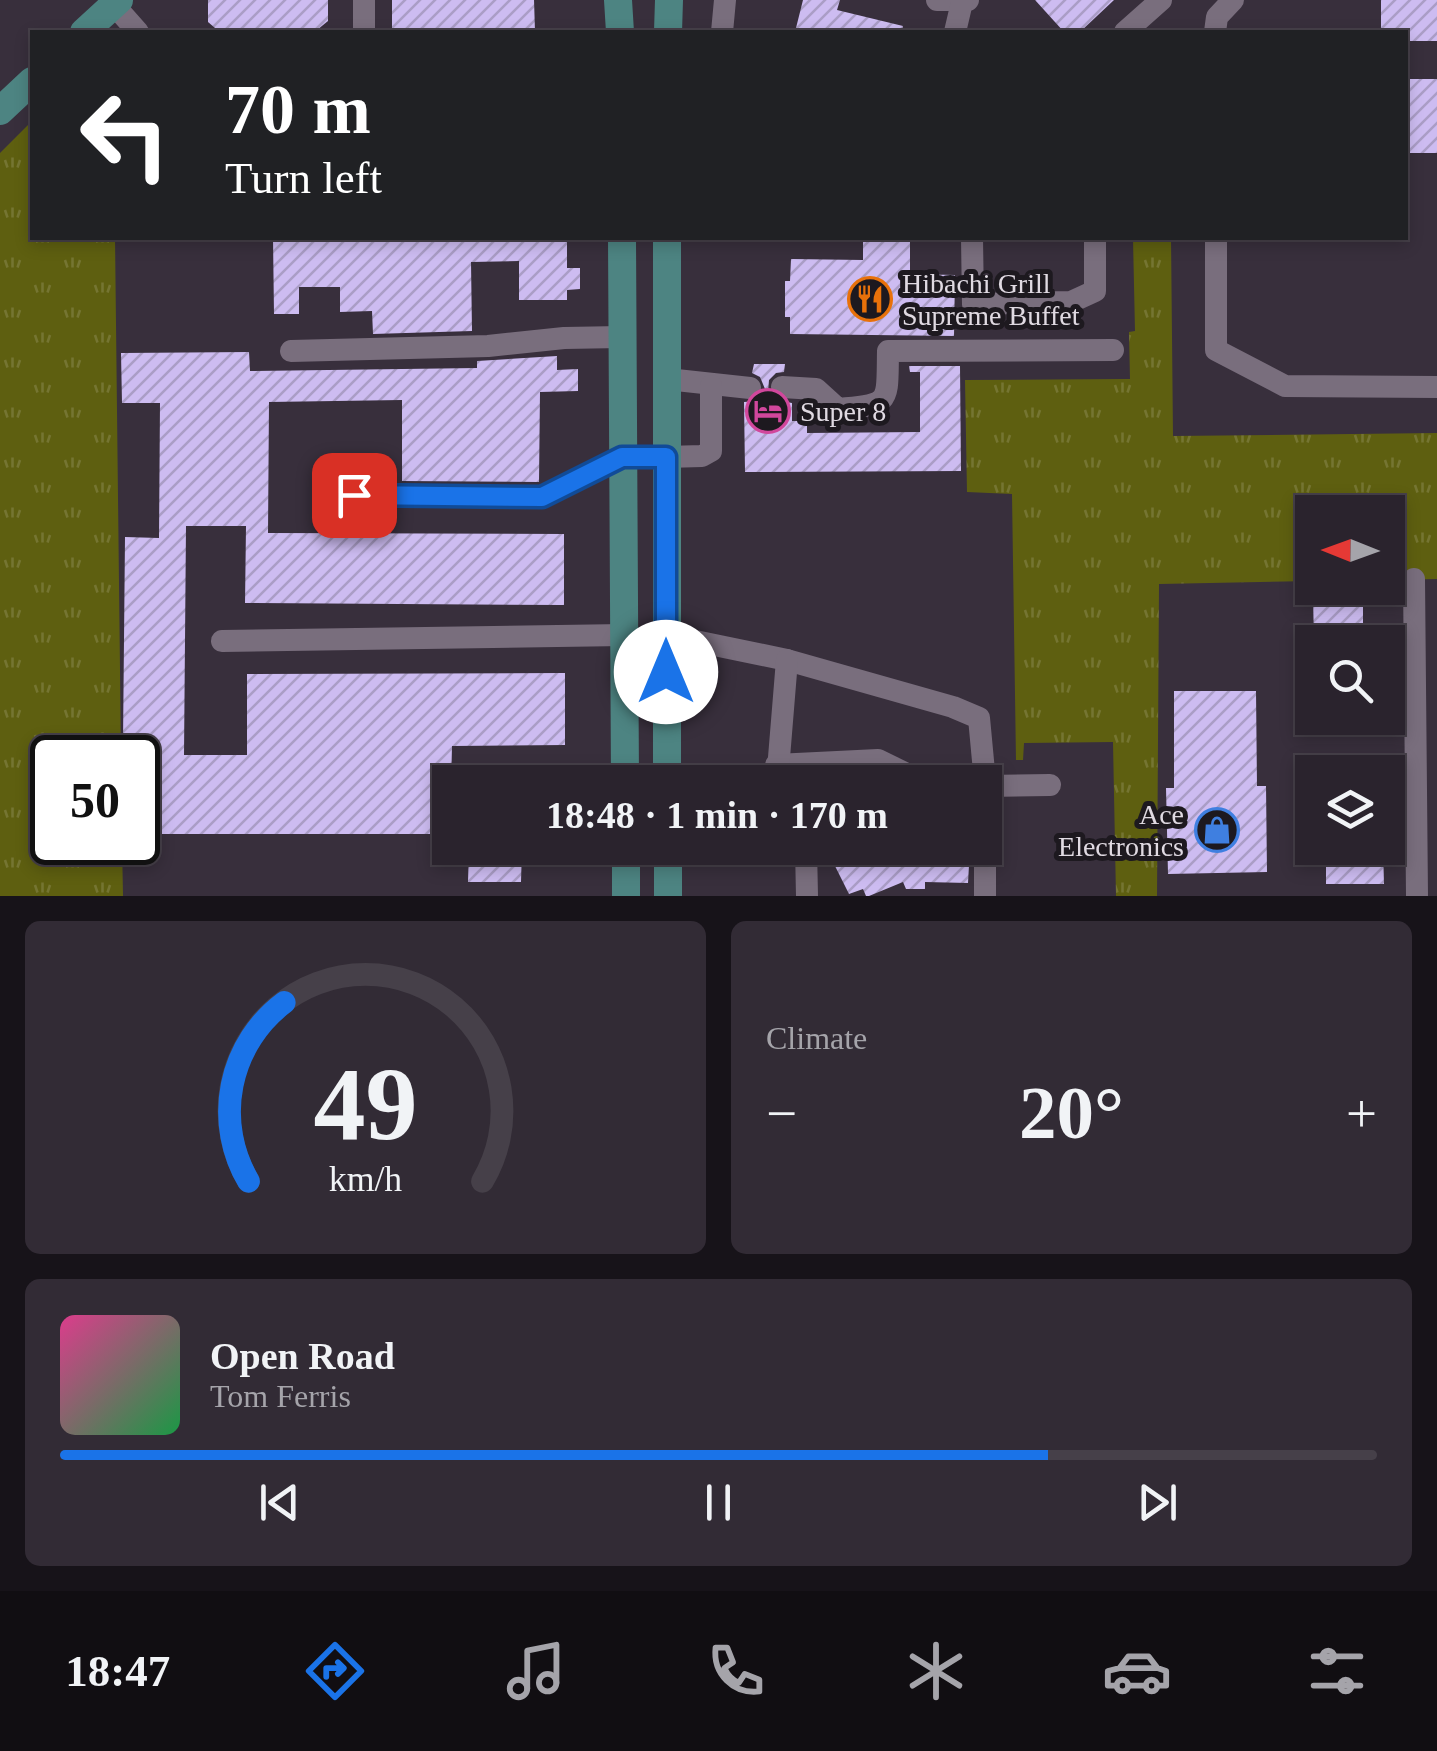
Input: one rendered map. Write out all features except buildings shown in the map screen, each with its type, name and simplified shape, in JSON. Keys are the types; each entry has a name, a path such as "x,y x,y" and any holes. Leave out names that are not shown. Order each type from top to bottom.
{"main road":[{"path":"618,0 620,30"},
{"path":"668,30 669,0"},
{"path":"86,30 116,2"},
{"path":"0,111 30,83"},
{"path":"622,240 625,765"},
{"path":"667,240 667,765"},
{"path":"622,457 666,457"},
{"path":"626,865 626,896"},
{"path":"668,865 668,896"}],"street":[{"path":"364,0 364,30"},
{"path":"722,30 725,0"},
{"path":"936,0 965,1 957,30"},
{"path":"1127,30 1161,0"},
{"path":"1214,30 1217,17 1233,0"},
{"path":"116,2 137,30"},
{"path":"972,240 973,304 1071,302 1095,291 1095,240"},
{"path":"1216,240 1216,350 1285,386 1437,387"},
{"path":"291,350 488,346 622,336"},
{"path":"782,387 816,389 838,409 875,406 882,402 887,387 888,351 1113,350"},
{"path":"667,379 750,388"},
{"path":"666,457 702,456 711,451 711,386"},
{"path":"354,495 542,497 622,457"},
{"path":"1414,579 1417,896"},
{"path":"666,634 787,660 953,707 979,718 983,765"},
{"path":"222,641 624,635"},
{"path":"778,765 787,660"},
{"path":"842,765 878,760 888,765"},
{"path":"1002,785 1050,784"},
{"path":"806,865 807,896"},
{"path":"985,865 985,896"}],"green space":[{"path":"30,123 30,240 115,240 121,735 30,735 30,865 122,865 123,896 0,896 0,153"},
{"path":"1133,240 1171,240 1173,436 1437,433 1437,579 1405,580 1405,495 1295,495 1295,581 1159,584 1157,896 1116,896 1113,742 1024,743 1023,760 1016,760 1012,494 967,492 965,380 1130,379 1129,332 1135,331"}],"place":[{"name":"Hibachi Grill Supreme Buffet","path":"870,299"},
{"name":"Super 8","path":"768,411"},
{"name":"Ace Electronics","path":"1217,830"}],"route":[{"path":"354,495 542,497 622,457 666,457 666,672"}]}
